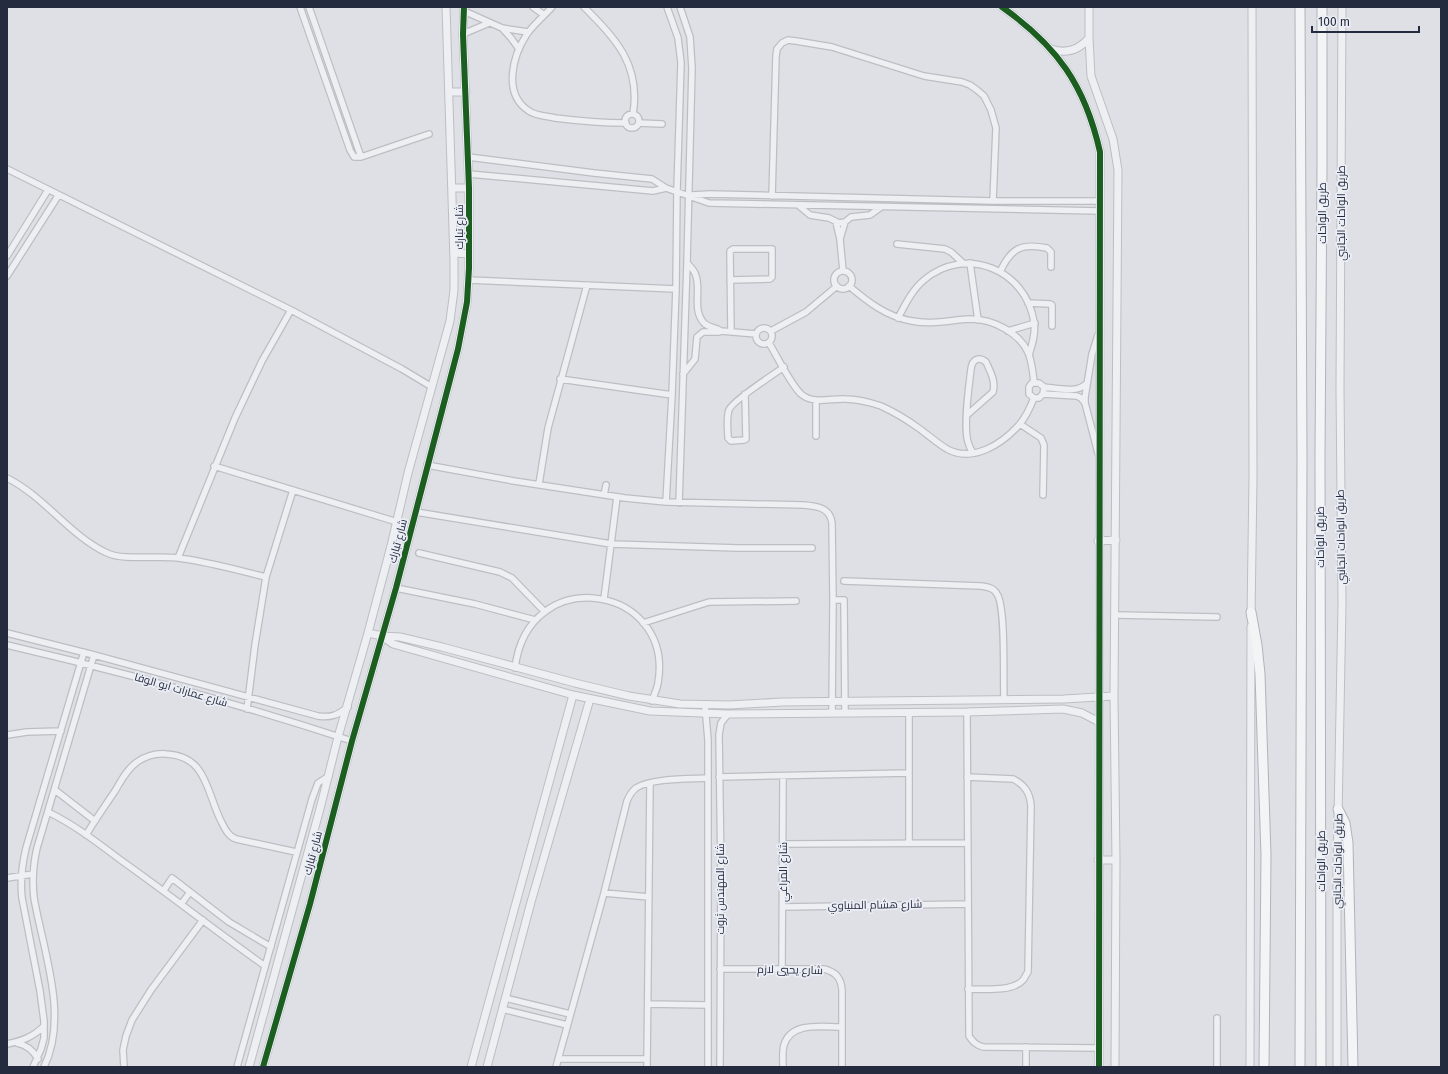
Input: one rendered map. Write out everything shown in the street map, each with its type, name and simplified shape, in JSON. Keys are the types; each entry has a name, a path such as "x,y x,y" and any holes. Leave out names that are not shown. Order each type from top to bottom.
{"highway":[{"name":"طريق الواحات","path":"1300,7 1302,433 1300,1067"},
{"name":"طريق الواحات","path":"1321,1067 1320,456 1322,7"},
{"path":"1251,612 1256,645 1262,712 1266,855 1264,1067"},
{"path":"1338,809 1345,823 1348,836 1353,1067"}],"street":[{"path":"300,7 351,154 354,157 361,157 429,134"},
{"path":"309,7 361,157"},
{"name":"شارع تبارك","path":"249,1067 329,776 338,737 348,707 391,546 408,473 450,321 454,290 454,253 450,92 446,7"},
{"path":"533,7 544,16"},
{"path":"552,7 528,32 518,49 513,68 514,89 520,102 530,112 542,116 576,121 626,124 629,128 634,128 639,123 662,124"},
{"path":"584,7 616,41 628,62 634,82 635,93 633,114"},
{"path":"666,502 676,289 676,190 681,63 678,38 667,7"},
{"path":"679,503 686,306 692,53 690,37 680,7"},
{"path":"1002,7 1029,27 1051,49 1070,74 1085,104 1095,131 1100,152 1100,460 1098,541 1099,1067"},
{"path":"1089,7 1091,76 1113,139 1118,170 1116,615 1114,696 1116,860 1115,1067"},
{"name":"طريق الواحات الجانبي","path":"1337,1067 1338,809 1342,604 1340,388 1342,7"},
{"path":"1250,1067 1251,612 1253,478 1252,8"},
{"path":"464,9 489,23 502,28 528,32"},
{"name":"شارع تبارك","path":"262,1067 310,904 352,741 396,588 458,349 467,302 469,254 469,174 463,34 464,9"},
{"path":"463,34 489,23"},
{"path":"502,28 518,49"},
{"path":"1051,49 1061,51 1072,50 1081,46 1089,38"},
{"path":"772,196 776,56 777,49 782,43 788,40 832,47 924,76 962,82 977,90 984,96 991,110 996,128 993,201"},
{"path":"450,92 466,92"},
{"path":"1085,104 1099,98"},
{"path":"633,114 638,117 639,123"},
{"path":"626,124 625,121 628,116 633,114"},
{"path":"468,157 652,179 666,188 709,202 1100,211"},
{"path":"7,169 58,196 291,310 402,369 432,387"},
{"path":"593,185 594,173"},
{"path":"469,174 653,191 666,188"},
{"path":"452,188 469,188"},
{"path":"7,256 48,190"},
{"path":"689,196 710,194 993,201 1100,201"},
{"path":"7,276 58,196"},
{"path":"1020,200 1020,209"},
{"path":"798,205 810,215 829,218 836,222 845,222 851,218 870,215 881,207"},
{"path":"836,222 840,239 843,271"},
{"path":"840,239 845,222"},
{"path":"896,244 945,249 951,252 963,263"},
{"path":"1000,272 1012,253 1018,248 1024,246 1047,248 1052,252 1052,267"},
{"path":"730,280 770,279 772,277 772,249 731,250 730,252 730,280 731,332"},
{"path":"454,253 469,254"},
{"path":"687,263 697,278 698,309 703,322 703,332"},
{"path":"898,318 915,290 924,280 937,272 950,266 963,263 992,268 1016,284 1028,303 1034,323 1033,342 1029,355"},
{"path":"970,263 978,320"},
{"path":"843,271 849,274 851,282 849,286 841,289 834,282 834,277 838,272 843,271"},
{"path":"468,280 676,289"},
{"path":"539,484 548,428 560,379 587,285"},
{"path":"771,331 806,312 837,286"},
{"path":"849,286 871,304 898,318 925,323 972,319 998,325 1017,338 1029,355 1034,382"},
{"path":"1028,303 1050,304 1052,306 1052,326"},
{"path":"675,306 686,306"},
{"path":"178,558 214,466 235,418 253,380 291,310"},
{"path":"703,322 708,326 721,331 756,334"},
{"path":"1008,331 1034,323"},
{"path":"1085,404 1092,354 1100,327"},
{"path":"756,334 763,328 771,331"},
{"path":"683,374 695,359 697,337 703,332 721,331"},
{"path":"769,343 772,338 771,331"},
{"path":"756,334 759,342 762,344 769,343"},
{"path":"769,343 801,393 806,398 816,401 844,398 868,402 897,414 948,449 959,453 973,454 998,444 1020,424 1028,412 1034,398"},
{"path":"967,415 992,392 994,387 994,383 986,362 983,360 976,360 972,365 967,415 967,441 973,454"},
{"path":"745,394 746,438 744,440 731,441 728,438 729,409 745,394 784,367"},
{"path":"560,379 672,395"},
{"path":"1034,382 1041,384 1044,388 1078,389 1087,383"},
{"path":"1034,382 1030,384 1028,391 1030,396 1039,398 1043,394 1044,388"},
{"path":"1043,394 1077,396 1084,400 1100,460"},
{"path":"816,401 816,436"},
{"path":"1020,424 1041,438 1044,444 1043,495"},
{"path":"427,465 617,497 679,503 803,505 816,507 826,511 832,522 832,713"},
{"path":"214,466 397,522"},
{"path":"7,478 50,509 88,542 109,554 134,557 178,558 266,577"},
{"path":"604,495 606,485"},
{"path":"247,709 266,577 293,490"},
{"path":"604,600 617,497"},
{"path":"416,512 611,544 738,548 812,548"},
{"path":"1098,541 1116,540"},
{"path":"391,546 406,549"},
{"path":"420,553 500,572 512,578 545,612"},
{"path":"844,581 981,586 990,588 997,593 1002,608 1004,699"},
{"path":"396,588 475,604 535,620"},
{"path":"515,668 519,646 535,620 545,612 562,602 572,599 591,598 604,600 620,605 629,610 643,623 652,638 658,653 660,669 658,685 652,701"},
{"path":"833,600 844,600 845,713"},
{"path":"643,623 709,602 796,601"},
{"path":"1116,615 1217,617"},
{"path":"368,632 382,636 400,637 515,668 652,701 705,705 1114,696"},
{"name":"شارع عمارات ابو الوفا","path":"7,633 94,654 326,718 335,716 348,707"},
{"path":"382,636 393,644 590,700 650,711 728,714 967,712 1063,709 1082,713 1099,722"},
{"name":"شارع عمارات ابو الوفا","path":"7,645 91,665 290,721 352,741"},
{"path":"33,1067 38,1059 44,1038 44,1023 40,991 22,898 21,876 26,848 84,652"},
{"path":"44,1067 52,1045 54,1020 51,986 34,898 33,874 37,848 94,654"},
{"path":"471,1067 573,695"},
{"path":"487,1067 534,894 590,700"},
{"name":"شارع المهندس ثروت","path":"705,705 708,734 708,1067"},
{"path":"909,712 909,843"},
{"path":"967,712 969,1036 977,1045 983,1047 1099,1048"},
{"name":"شارع المهندس ثروت","path":"720,1067 719,735 721,723 728,714"},
{"path":"7,735 27,732 61,731"},
{"path":"708,734 719,735"},
{"path":"86,835 126,773 136,763 148,756 161,753 175,754 188,759 199,768 218,815 226,832 231,837 296,852"},
{"path":"719,777 909,773"},
{"path":"237,1067 271,948 296,852 316,788 321,780 329,776"},
{"name":"شارع المراغي","path":"782,969 783,776"},
{"path":"968,777 1013,779 1019,782 1028,792 1031,806 1028,972 1024,980 1016,986 1006,988 968,989"},
{"path":"556,1067 630,794 636,789 650,783 675,779 708,778"},
{"path":"647,1067 650,783"},
{"path":"55,790 95,821"},
{"path":"48,812 64,820 164,890 265,966"},
{"path":"783,844 968,843"},
{"path":"1098,860 1116,860"},
{"path":"7,878 33,874"},
{"path":"164,890 172,878 229,922 271,948"},
{"path":"182,903 190,892"},
{"path":"604,893 649,897"},
{"name":"شارع هشام المنياوي","path":"783,907 968,904"},
{"path":"124,1067 123,1050 132,1020 151,990 203,920"},
{"name":"شارع يحيي لازم","path":"720,969 824,970 831,971 837,975 841,982 842,1067"},
{"path":"708,984 720,984"},
{"path":"505,998 570,1014"},
{"path":"648,1004 708,1005"},
{"path":"502,1009 567,1025"},
{"path":"1217,1018 1217,1067"},
{"path":"7,1044 15,1043 31,1037 44,1023 54,1020"},
{"path":"783,1067 783,1046 787,1038 793,1032 801,1028 809,1027 842,1027"},
{"path":"15,1043 29,1047 38,1059"},
{"path":"1026,1047 1026,1067"},
{"path":"558,1059 647,1059"}],"cycle path":[{"path":"263,1067 310,904 352,741 396,588 458,349 467,302 469,268 469,188 463,34 464,7"},
{"path":"1002,7 1038,37 1053,52 1066,69 1077,87 1086,107 1094,128 1100,152 1099,1067"}]}
